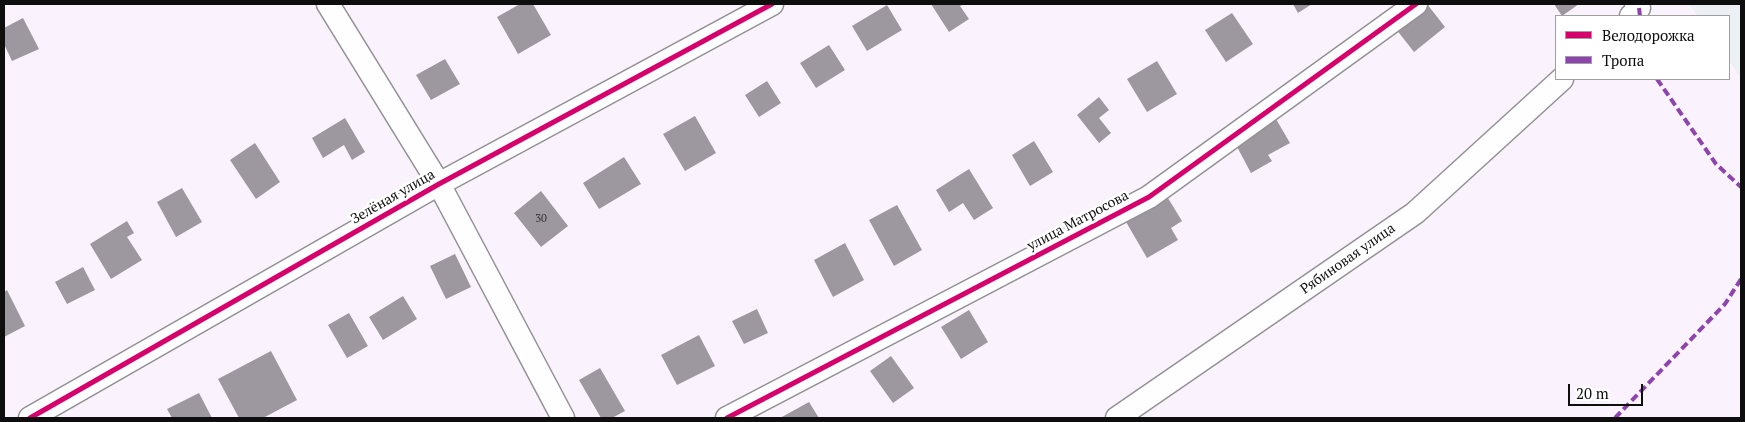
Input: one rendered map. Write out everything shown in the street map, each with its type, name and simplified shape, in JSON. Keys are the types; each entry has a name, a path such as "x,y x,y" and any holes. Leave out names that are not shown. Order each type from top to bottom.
{"street":[{"path":"328,4 439,184 563,418"},
{"name":"Зелёная улица","path":"30,418 439,184 772,4"},
{"name":"улица Матросова","path":"727,418 1149,197 1416,4"},
{"name":"Рябиновая улица","path":"1117,418 1415,213 1561,80"}],"shaded area":[{"path":"1689,4 1741,4 1741,78 1730,62 1730,15 1697,15"}],"building":[{"path":"520,4 533,4 551,35 518,54 497,17"},
{"path":"931,4 964,4 960,6 969,19 949,32"},
{"path":"1293,4 1312,4 1298,13"},
{"path":"1427,4 1445,27 1414,52 1396,29"},
{"path":"1554,4 1579,4 1563,15 1561,15"},
{"path":"887,5 902,30 867,51 852,26"},
{"path":"1232,13 1253,44 1226,62 1205,30"},
{"path":"23,18 39,49 12,61 4,44 4,28"},
{"path":"829,45 845,70 816,88 800,63"},
{"path":"445,59 460,84 431,100 416,75"},
{"path":"1157,61 1177,94 1147,112 1127,79"},
{"path":"767,81 781,103 759,117 745,95"},
{"path":"1099,97 1109,110 1099,118 1111,133 1099,143 1077,115"},
{"path":"695,116 716,153 685,171 663,134"},
{"path":"345,118 365,152 352,160 344,145 323,158 312,138"},
{"path":"1276,119 1290,143 1268,155 1272,161 1251,173 1235,143"},
{"path":"1034,141 1053,172 1030,186 1012,155"},
{"path":"255,143 280,182 256,199 230,160"},
{"path":"624,157 641,184 599,209 583,183"},
{"path":"969,169 993,208 974,220 963,203 949,212 936,190"},
{"path":"182,188 202,222 176,237 157,202"},
{"path":"1163,190 1182,221 1171,228 1178,240 1147,258 1122,215"},
{"path":"541,191 568,226 541,247 514,213"},
{"path":"897,205 922,250 894,266 869,220"},
{"path":"127,221 134,233 127,237 142,260 111,279 90,244"},
{"path":"845,243 864,280 833,297 814,260"},
{"path":"455,254 471,287 446,299 430,266"},
{"path":"83,267 95,290 67,304 55,282"},
{"path":"7,290 25,326 4,337 4,292"},
{"path":"403,296 417,319 383,340 369,317"},
{"path":"757,309 768,333 744,344 732,321"},
{"path":"969,310 988,342 961,359 941,327"},
{"path":"349,313 368,346 347,358 328,325"},
{"path":"699,335 715,366 677,385 661,355"},
{"path":"271,351 297,400 263,418 239,418 218,379"},
{"path":"891,356 914,388 893,403 870,371"},
{"path":"600,368 625,411 612,418 601,418 579,380"},
{"path":"199,393 212,418 172,418 167,409"},
{"path":"809,402 819,418 780,418"}],"marked path":[{"path":"1639,8 1640,15"},
{"path":"1658,80 1716,164 1741,187"},
{"path":"1615,418 1725,304 1741,279"}],"cycle path":[{"path":"30,418 439,184 772,4"},
{"path":"727,418 1149,197 1416,4"}]}
